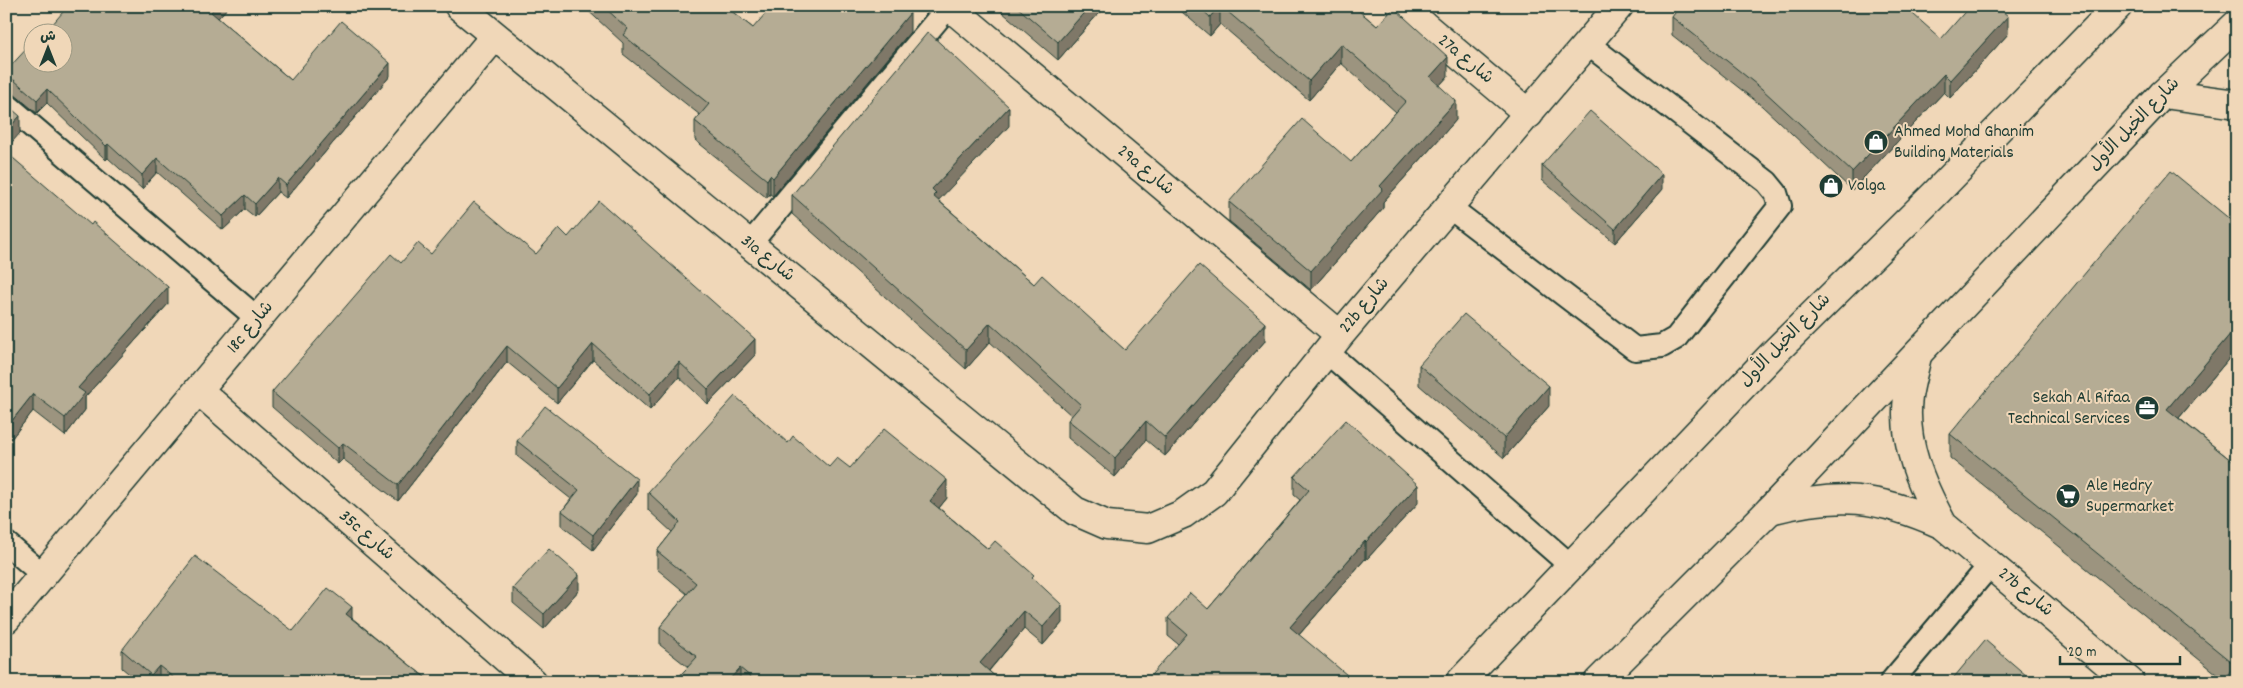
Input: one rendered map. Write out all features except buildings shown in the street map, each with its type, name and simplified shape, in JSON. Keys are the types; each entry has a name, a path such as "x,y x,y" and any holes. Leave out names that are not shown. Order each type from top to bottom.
{"street":[{"name":"29a شارع","path":"949,6 1334,344"},
{"name":"27a شارع","path":"1401,6 1529,114"},
{"name":"22b شارع","path":"1075,511 1107,525 1148,530 1184,514 1214,492 1334,344 1620,6"},
{"name":"شارع الخيل الأول","path":"1460,682 1774,352 1934,196 2118,6"},
{"name":"31a شارع","path":"467,9 495,36 1075,511"},
{"name":"شارع الخيل الأول","path":"1598,682 1770,510 2163,94 2237,24"},
{"name":"18c شارع","path":"6,619 495,36"},
{"path":"2163,94 2237,104"},
{"name":"27b شارع","path":"1917,356 1908,399 1910,444 1922,486 1943,525"},
{"name":"35c شارع","path":"198,390 533,682"},
{"name":"27b شارع","path":"1770,510 1805,501 1840,498 1876,501 1911,510 1943,525 2130,682"}],"lane":[{"path":"749,245 949,6"},
{"path":"1449,207 1635,348 1662,346 1676,338 1780,206 1776,194 1766,182 1588,44"},
{"path":"6,104 258,319"},
{"path":"1334,344 1570,565"},
{"path":"6,543 43,575"},
{"path":"1891,682 1991,564"}],"place":[{"name":"Ahmed Mohd Ghanim Building Materials","path":"1876,142"},
{"name":"Volga","path":"1831,186"},
{"name":"Sekah Al Rifaa Technical Services","path":"2147,408"},
{"name":"Ale Hedry Supermarket","path":"2068,496"}]}
